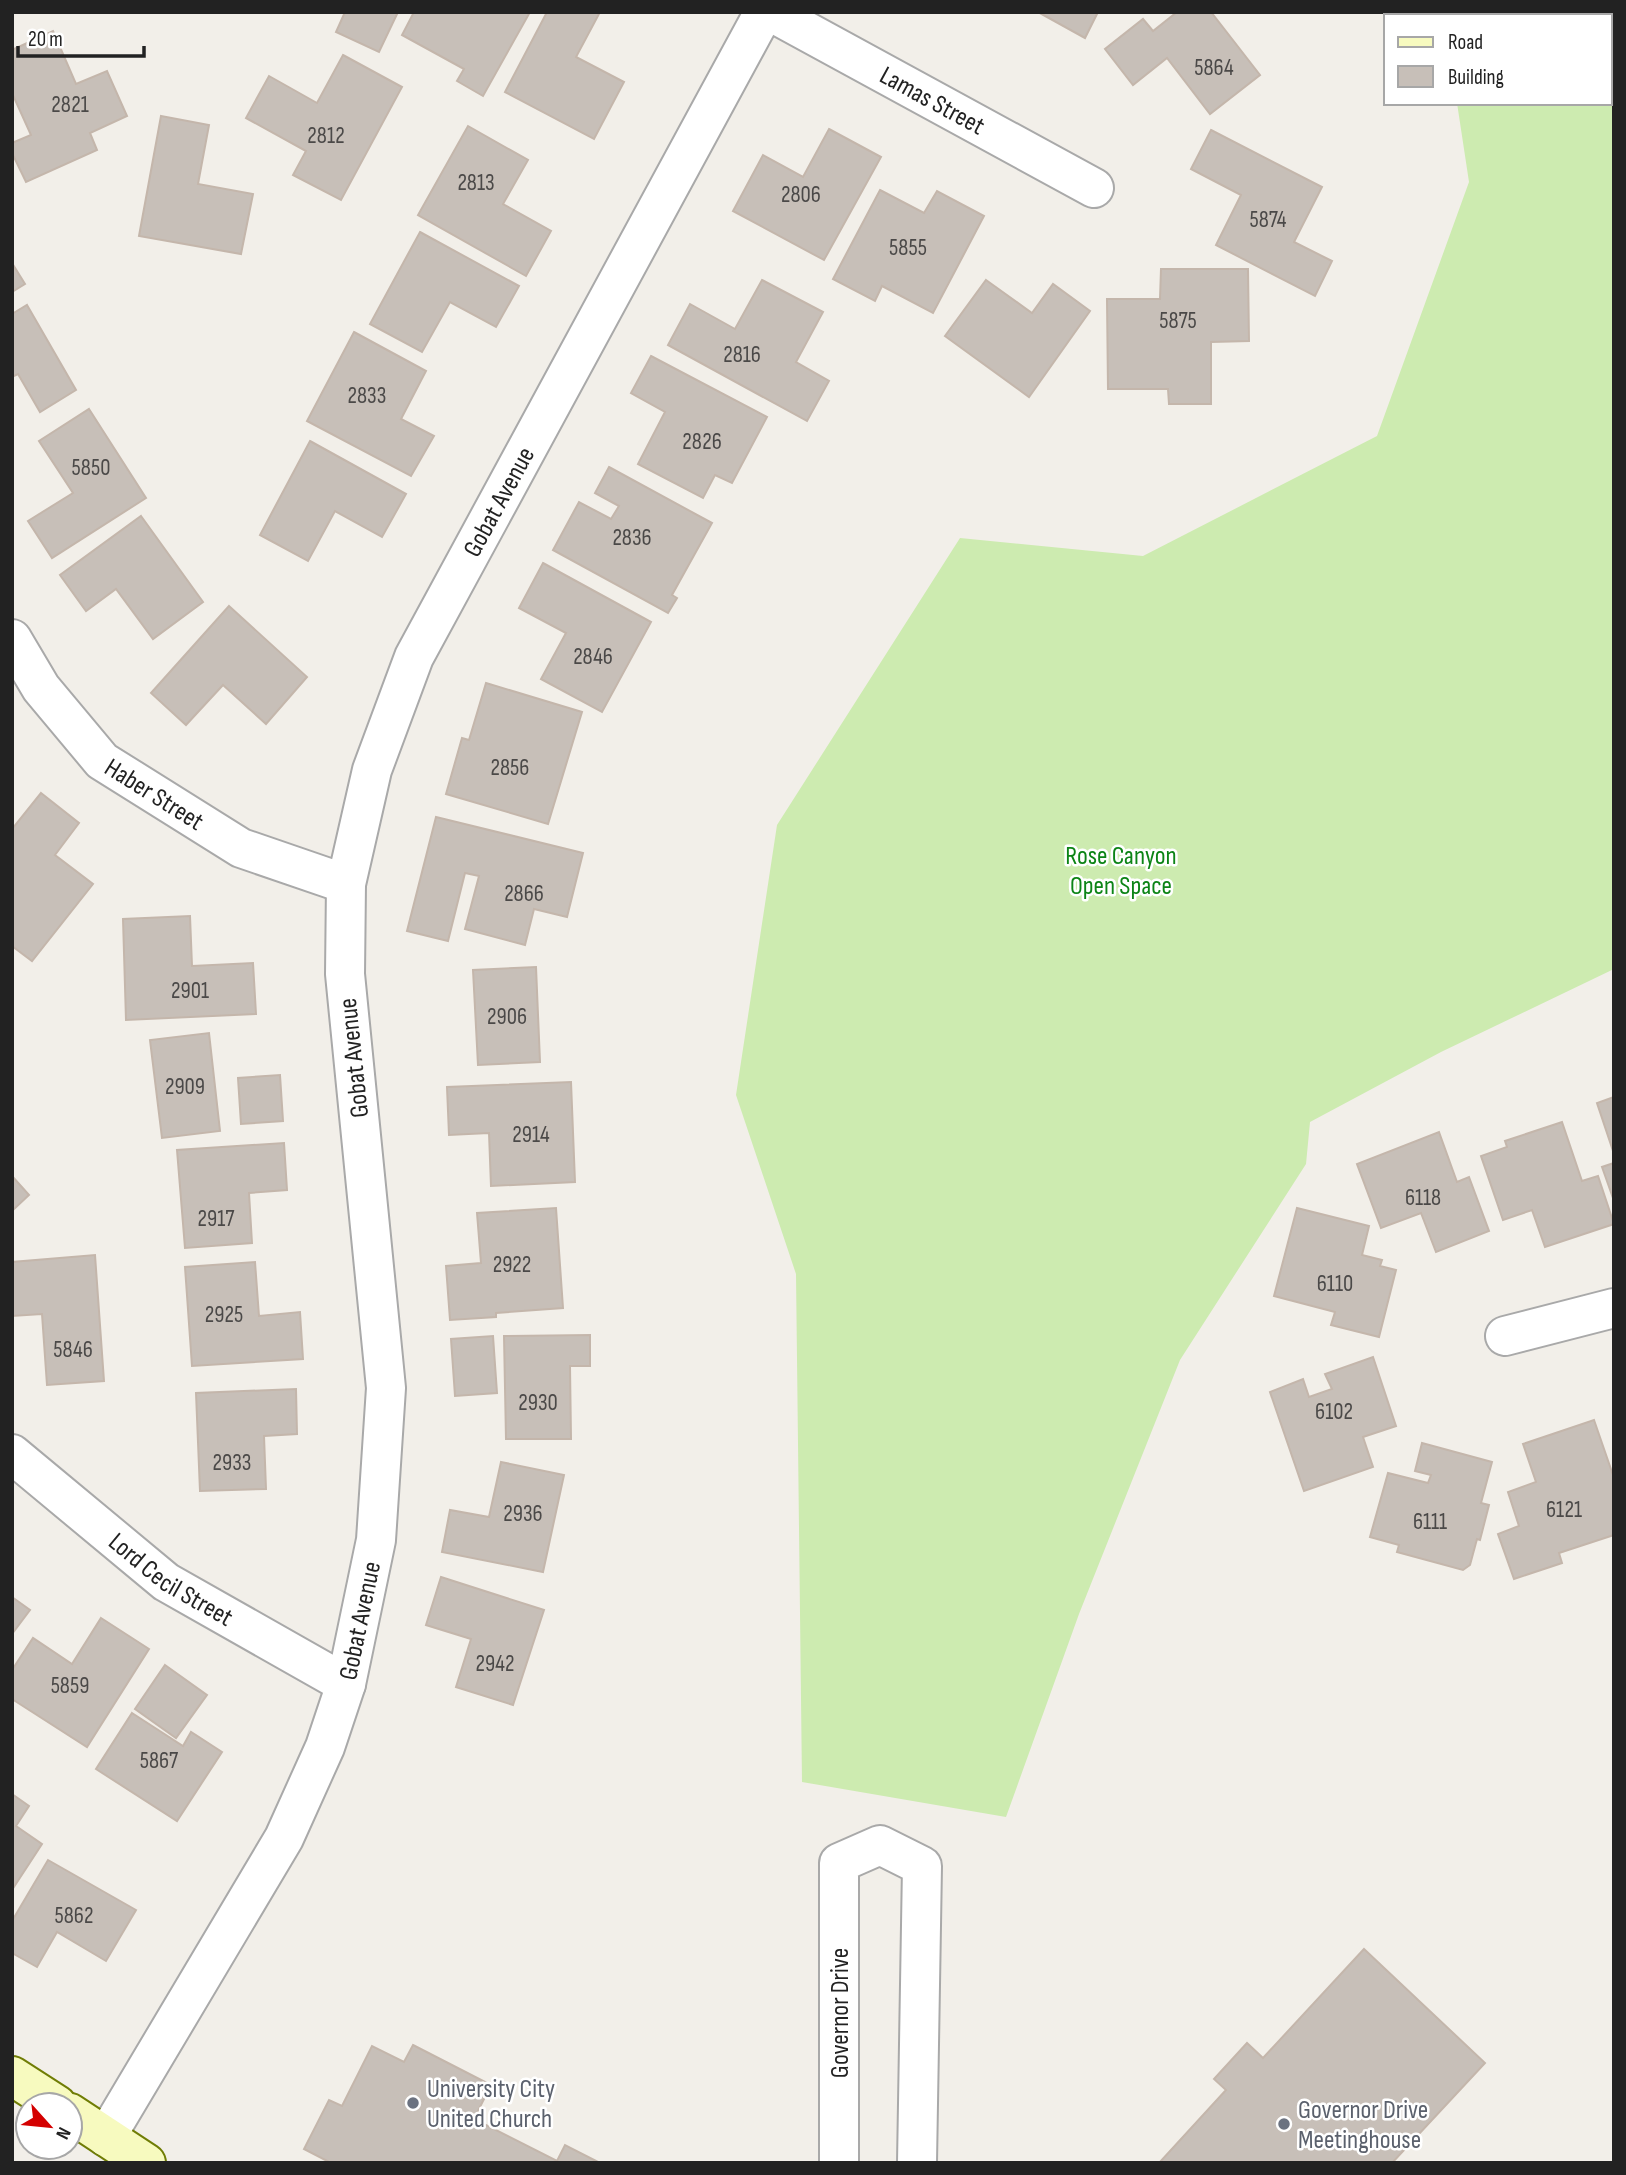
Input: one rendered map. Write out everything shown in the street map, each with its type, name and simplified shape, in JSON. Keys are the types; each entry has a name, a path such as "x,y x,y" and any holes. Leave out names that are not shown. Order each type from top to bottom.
{"street":[{"name":"Gobat Avenue","path":"106,2137 284,1838 325,1747 346,1684 376,1540 386,1388 345,974 346,884 372,770 414,657 764,12"},
{"name":"Lamas Street","path":"771,12 1094,188"},
{"name":"Haber Street","path":"12,639 41,688 102,761 241,848 346,884"},
{"path":"1505,1336 1614,1308"},
{"name":"Lord Cecil Street","path":"12,1454 166,1582 346,1684"},
{"name":"Governor Drive","path":"839,2163 839,1863 880,1845 922,1866 917,2163"},
{"path":"12,2076 35,2091"},
{"path":"84,2122 146,2163"}],"green space":[{"name":"Rose Canyon Open Space","path":"1614,12 1614,969 1441,1052 1310,1122 1306,1164 1180,1360 1079,1614 1006,1817 802,1782 796,1274 736,1095 777,825 960,538 1143,556 1377,436 1469,182 1457,105 1612,105 1612,14 1443,14"}],"building":[{"path":"345,12 398,12 379,52 336,32"},
{"path":"414,12 530,12 483,96 457,81 464,69 402,35"},
{"path":"547,12 600,12 576,57 624,82 594,139 505,92"},
{"path":"1038,12 1098,12 1085,38"},
{"path":"1177,12 1211,12 1260,75 1210,114 1167,58 1133,85 1105,49 1143,19 1153,31"},
{"path":"53,31 76,84 107,71 127,116 90,133 97,150 26,182 12,153 12,143 31,135 12,93 12,50"},
{"path":"343,55 402,87 341,200 293,175 306,151 246,118 269,76 317,103"},
{"path":"161,116 209,125 198,184 253,194 241,254 139,236"},
{"path":"468,126 528,160 503,204 551,231 526,276 418,215"},
{"path":"829,129 881,157 824,260 733,211 763,155 803,177"},
{"path":"1211,130 1322,187 1294,242 1332,261 1315,296 1216,245 1241,195 1191,169"},
{"path":"880,190 924,213 937,191 984,216 933,313 882,286 875,301 833,279"},
{"path":"420,232 519,286 496,327 450,302 422,352 370,324"},
{"path":"12,263 25,284 12,292"},
{"path":"1161,269 1248,269 1249,341 1211,342 1211,404 1169,404 1168,389 1108,389 1107,299 1160,299"},
{"path":"762,280 823,312 796,362 829,381 807,421 668,345 690,304 735,329"},
{"path":"986,280 1032,313 1053,284 1090,311 1029,397 945,336"},
{"path":"27,305 76,390 40,412 18,374 12,377 12,314"},
{"path":"354,332 426,371 401,419 434,436 411,476 307,421"},
{"path":"651,356 767,417 732,483 715,475 703,498 638,464 665,412 631,393"},
{"path":"89,409 146,498 52,558 28,521 73,493 39,441"},
{"path":"310,441 406,494 382,537 335,511 308,561 260,535"},
{"path":"609,467 712,523 672,595 677,598 668,613 553,550 579,502 611,519 619,506 595,493"},
{"path":"141,516 203,602 153,639 116,589 86,611 60,575"},
{"path":"543,563 651,622 602,712 541,679 566,633 519,608"},
{"path":"229,606 307,677 266,724 223,685 186,725 151,693"},
{"path":"486,683 582,712 548,824 446,794 462,738 469,740"},
{"path":"41,793 79,823 55,855 93,884 32,961 12,946 12,829"},
{"path":"436,817 583,853 567,917 534,909 525,945 465,929 479,876 465,873 448,941 407,931"},
{"path":"190,916 192,966 253,963 256,1014 126,1020 123,919"},
{"path":"536,967 540,1062 478,1065 473,970"},
{"path":"209,1033 220,1131 162,1138 150,1040"},
{"path":"280,1075 283,1121 241,1124 238,1078"},
{"path":"571,1082 575,1182 491,1186 489,1133 449,1135 447,1087"},
{"path":"1614,1097 1614,1154 1597,1103"},
{"path":"1562,1122 1582,1181 1598,1176 1614,1224 1545,1247 1532,1210 1503,1220 1481,1156 1507,1147 1505,1141"},
{"path":"1439,1132 1457,1182 1469,1177 1489,1231 1436,1252 1421,1213 1381,1228 1357,1164"},
{"path":"284,1143 287,1190 249,1193 252,1243 185,1248 177,1150"},
{"path":"1614,1163 1614,1201 1602,1167"},
{"path":"12,1176 29,1195 12,1211"},
{"path":"556,1208 563,1308 496,1313 496,1317 450,1320 446,1266 481,1263 477,1213"},
{"path":"1297,1208 1369,1226 1362,1255 1382,1260 1380,1266 1396,1270 1379,1337 1331,1325 1335,1312 1274,1296"},
{"path":"95,1255 104,1381 47,1385 42,1314 12,1316 12,1262"},
{"path":"255,1262 259,1316 300,1312 303,1359 192,1366 185,1267"},
{"path":"590,1335 590,1366 570,1366 571,1439 506,1439 504,1336"},
{"path":"493,1336 497,1393 455,1396 451,1339"},
{"path":"1373,1357 1396,1426 1363,1437 1373,1467 1304,1491 1270,1392 1303,1379 1309,1397 1332,1389 1325,1374"},
{"path":"296,1389 297,1434 264,1436 266,1489 200,1491 196,1393"},
{"path":"1594,1420 1614,1478 1614,1535 1559,1553 1562,1563 1514,1579 1498,1534 1519,1526 1508,1492 1536,1482 1523,1444"},
{"path":"1422,1443 1492,1462 1481,1503 1489,1505 1480,1540 1477,1539 1470,1565 1463,1570 1397,1552 1399,1545 1370,1537 1388,1473 1428,1483 1431,1475 1415,1471"},
{"path":"501,1462 564,1475 543,1572 442,1552 450,1510 489,1517"},
{"path":"441,1577 544,1610 513,1705 456,1687 471,1639 426,1625"},
{"path":"12,1597 30,1610 12,1634"},
{"path":"101,1618 149,1649 87,1747 12,1699 12,1670 33,1638 72,1664"},
{"path":"165,1665 207,1695 176,1738 135,1709"},
{"path":"132,1713 183,1746 191,1732 222,1752 177,1821 96,1769"},
{"path":"12,1794 29,1806 16,1826 42,1844 12,1890"},
{"path":"48,1860 136,1910 106,1961 57,1932 37,1967 12,1953 12,1921"},
{"path":"1364,1949 1485,2063 1392,2163 1159,2163 1226,2090 1214,2079 1247,2043 1263,2058"},
{"name":"University City United Church","path":"413,2045 491,2085 474,2119 557,2161 565,2145 600,2163 331,2163 304,2149 329,2100 342,2106 372,2046 404,2062"}],"place":[{"name":"University City United Church","path":"413,2103"},
{"name":"Governor Drive Meetinghouse","path":"1284,2124"}]}
